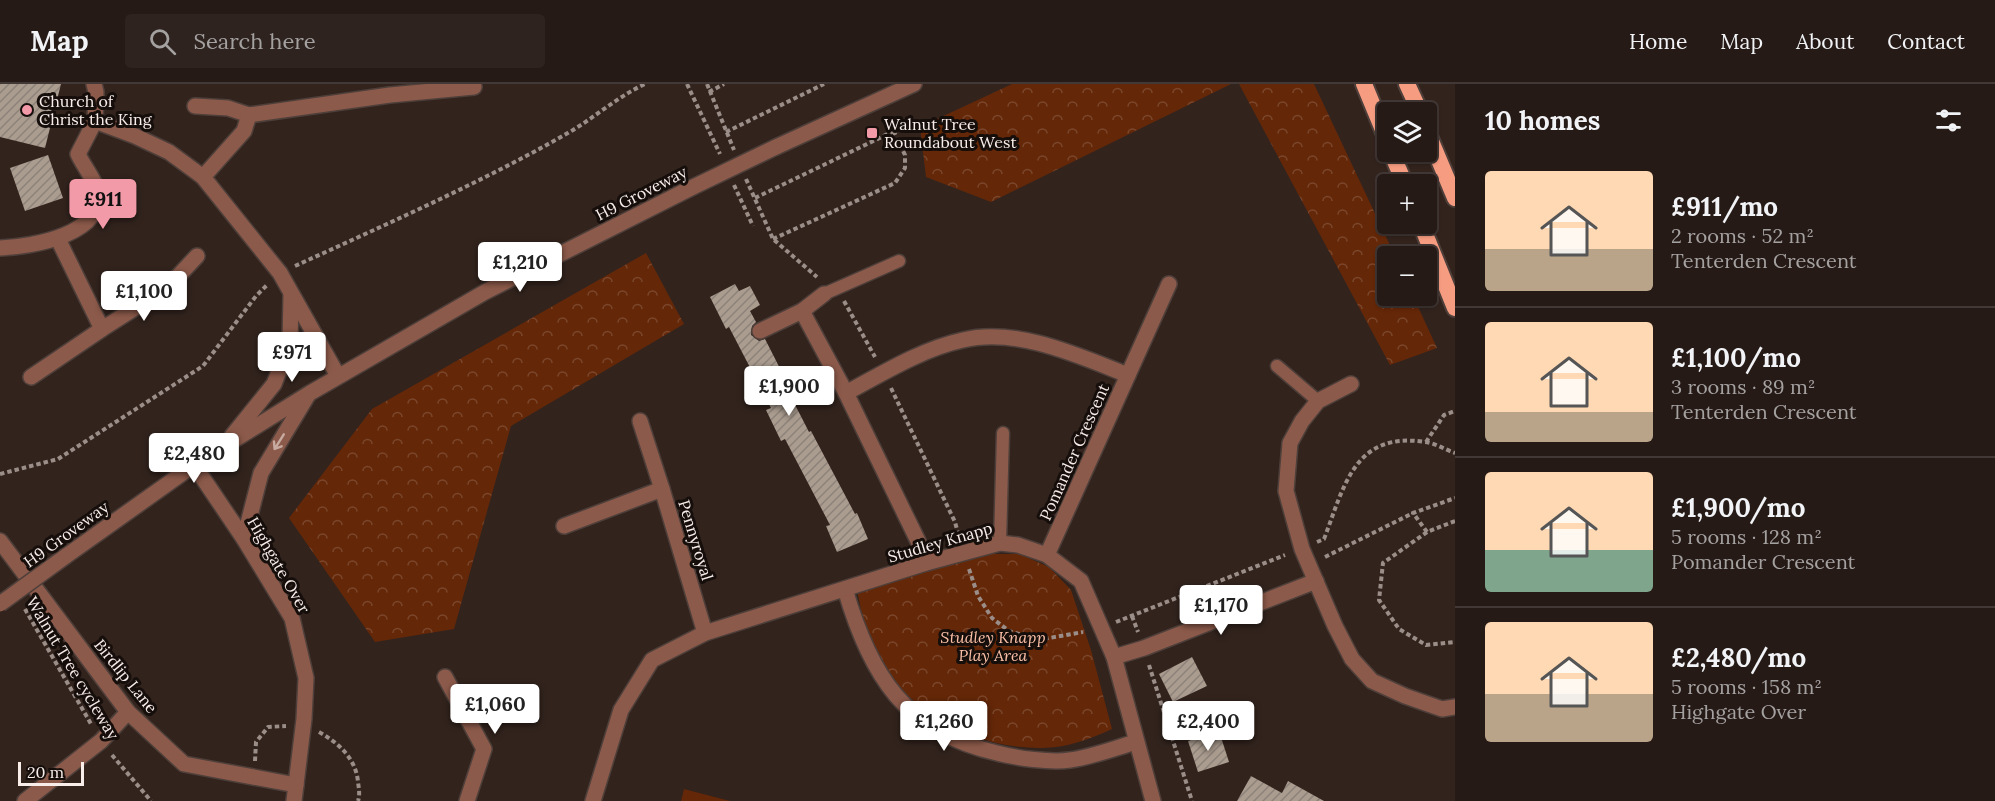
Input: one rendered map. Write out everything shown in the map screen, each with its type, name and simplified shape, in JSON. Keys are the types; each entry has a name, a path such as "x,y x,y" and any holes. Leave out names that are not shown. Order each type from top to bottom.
{"highway":[{"path":"1364,84 1377,115"},
{"path":"1407,84 1415,102"},
{"path":"1437,155 1455,198"},
{"path":"1425,234 1455,308"}],"street":[{"path":"0,248 23,247 58,239 91,218 97,204 96,187 78,154 95,121 94,84"},
{"name":"H9 Groveway","path":"0,604 194,465 338,376 486,292 691,188 914,84"},
{"path":"195,106 228,108 249,115 390,95 474,87"},
{"path":"203,177 244,131 249,115"},
{"path":"95,121 169,152 203,177 280,273 338,376"},
{"path":"58,239 102,329"},
{"path":"31,377 168,287 198,256"},
{"path":"1128,375 1169,284"},
{"path":"224,446 274,384 290,343 291,294"},
{"path":"760,331 802,311 824,294"},
{"path":"802,311 846,393 918,541 926,563"},
{"name":"Pomander Crescent","path":"846,393 928,351 965,339 1033,341 1063,349 1128,375 1047,555"},
{"path":"1351,384 1318,401 1302,421 1290,443 1286,491 1302,549 1335,626 1352,659 1372,681 1442,709 1455,707"},
{"path":"244,539 261,473 310,393"},
{"path":"640,421 662,489"},
{"name":"Highgate Over","path":"194,465 244,539 292,618 306,678 304,719 294,801"},
{"name":"Pennyroyal","path":"564,526 662,489 705,633"},
{"name":"Birdlip Lane","path":"0,541 128,712 184,764 296,785"},
{"name":"Studley Knapp","path":"593,801 621,710 652,660 705,633 926,563 1000,543 1018,545 1047,555 1081,582 1114,657 1153,801"},
{"path":"1114,657 1144,648 1316,581"},
{"path":"845,589 856,626 871,661 898,699 930,726 969,747 1015,757 1069,760 1137,742"},
{"path":"445,677 484,749 467,801"},
{"path":"25,801 101,741 128,712"}],"lane":[{"path":"824,294 899,261"},
{"path":"1277,366 1318,401"},
{"path":"1000,543 1003,434"}],"path":[{"path":"0,474 58,459 203,366 256,296 280,273 441,199 558,138 645,84"},
{"path":"709,92 724,84"},
{"path":"726,132 824,84"},
{"path":"773,240 895,183 904,168 904,155 879,100"},
{"path":"755,198 894,131"},
{"path":"1426,442 1444,415 1455,411"},
{"path":"1309,564 1413,513 1455,498"},
{"path":"1413,513 1427,532"},
{"path":"1455,521 1427,532 1383,563 1379,600 1399,629 1426,645 1455,642"},
{"name":"Walnut Tree cycleway","path":"20,603 34,622 101,741 151,801"},
{"path":"1132,616 1192,801"}],"green space":[{"path":"1012,84 1231,84 991,202 926,177 920,127"},
{"path":"1239,84 1314,84 1377,218 1377,234 1385,234 1390,246 1377,246 1377,306 1418,306 1437,348 1390,365"},
{"path":"646,253 684,324 511,426 454,629 375,642 289,518 372,409"},
{"name":"Studley Knapp Play Area","path":"982,554 1019,554 1049,567 1071,590 1091,650 1112,729 1078,742 1051,748 1015,746 989,741 939,720 917,704 882,664 869,640 857,591"},
{"path":"684,789 730,801 681,801"}],"building":[{"name":"Church of Christ the King","path":"0,84 61,84 45,148 0,137"},
{"path":"48,155 63,198 25,211 10,168"},
{"path":"735,284 739,291 750,286 760,305 750,311 756,322 752,326 751,335 759,341 765,339 809,432 811,431 855,514 857,513 868,539 837,552 826,526 830,525 785,439 781,441 766,410 771,408 729,327 726,329 710,297"},
{"path":"1192,657 1207,686 1173,702 1159,674"},
{"path":"1219,731 1229,762 1198,772 1188,741"},
{"path":"1251,776 1282,793 1288,781 1324,801 1237,801"}],"place":[{"name":"Church of Christ the King","path":"27,110"},
{"name":"Walnut Tree Roundabout West","path":"872,133"}]}
